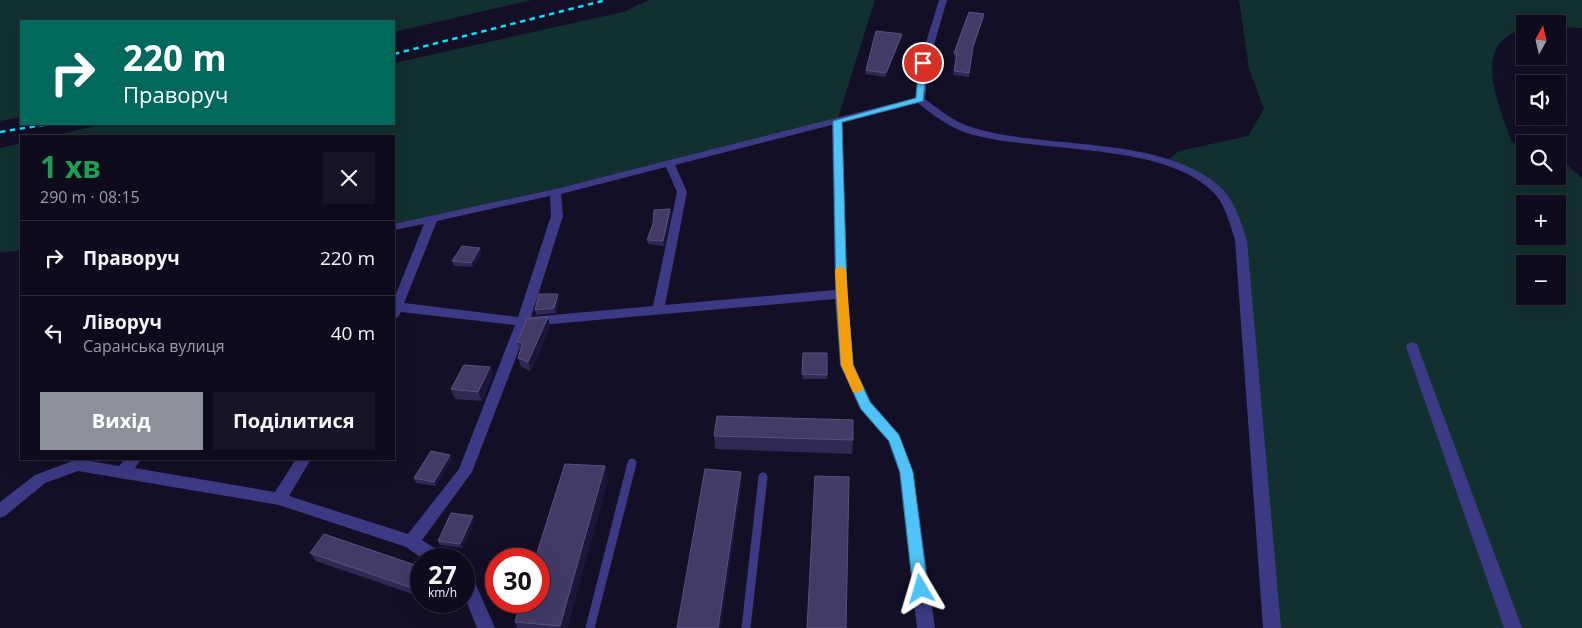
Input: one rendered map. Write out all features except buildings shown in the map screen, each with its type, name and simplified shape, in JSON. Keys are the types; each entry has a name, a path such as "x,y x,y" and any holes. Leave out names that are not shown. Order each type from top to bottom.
{"street":[{"path":"920,100 920,75 925,51 942,0"},
{"path":"395,226 555,192 920,100 951,122 971,131 1044,144 1167,161 1195,173 1216,189 1232,212 1241,240 1272,628"},
{"path":"838,121 841,294 847,365 865,405 894,438 906,472 926,628"},
{"path":"658,310 682,192 670,164"},
{"path":"411,542 465,472 523,322 557,216 555,192"},
{"path":"432,219 396,311 523,322 841,294"},
{"path":"1412,347 1513,628"},
{"path":"123,472 133,460"},
{"path":"279,499 303,460"},
{"path":"0,511 40,479 78,465 279,499 411,542 420,548"},
{"path":"475,602 486,628"}],"lane":[{"path":"590,628 632,463"},
{"path":"746,628 763,477"}],"green space":[{"path":"0,0 532,0 395,32 395,20 20,20 20,117 0,121"},
{"path":"649,0 875,0 837,121 395,227 395,135 55,135 100,125 395,125 395,63 623,12"},
{"path":"1239,0 1582,0 1582,28 1566,27 1566,15 1516,15 1516,33 1508,36 1497,47 1493,61 1493,77 1501,111 1512,142 1516,144 1516,185 1566,185 1566,164 1582,178 1582,628 1272,628 1241,240 1216,189 1167,161 1179,151 1248,136 1264,109 1249,69"},
{"path":"20,143 20,251 0,252 0,148"}],"railway":[{"path":"395,54 606,0"},
{"path":"0,132 43,125"}],"slow traffic":[{"path":"841,270 841,294 847,365 858,389"}],"route":[{"path":"921,589 906,472 894,438 865,405 847,365 841,294 838,121 920,100 920,75 923,63"}]}
